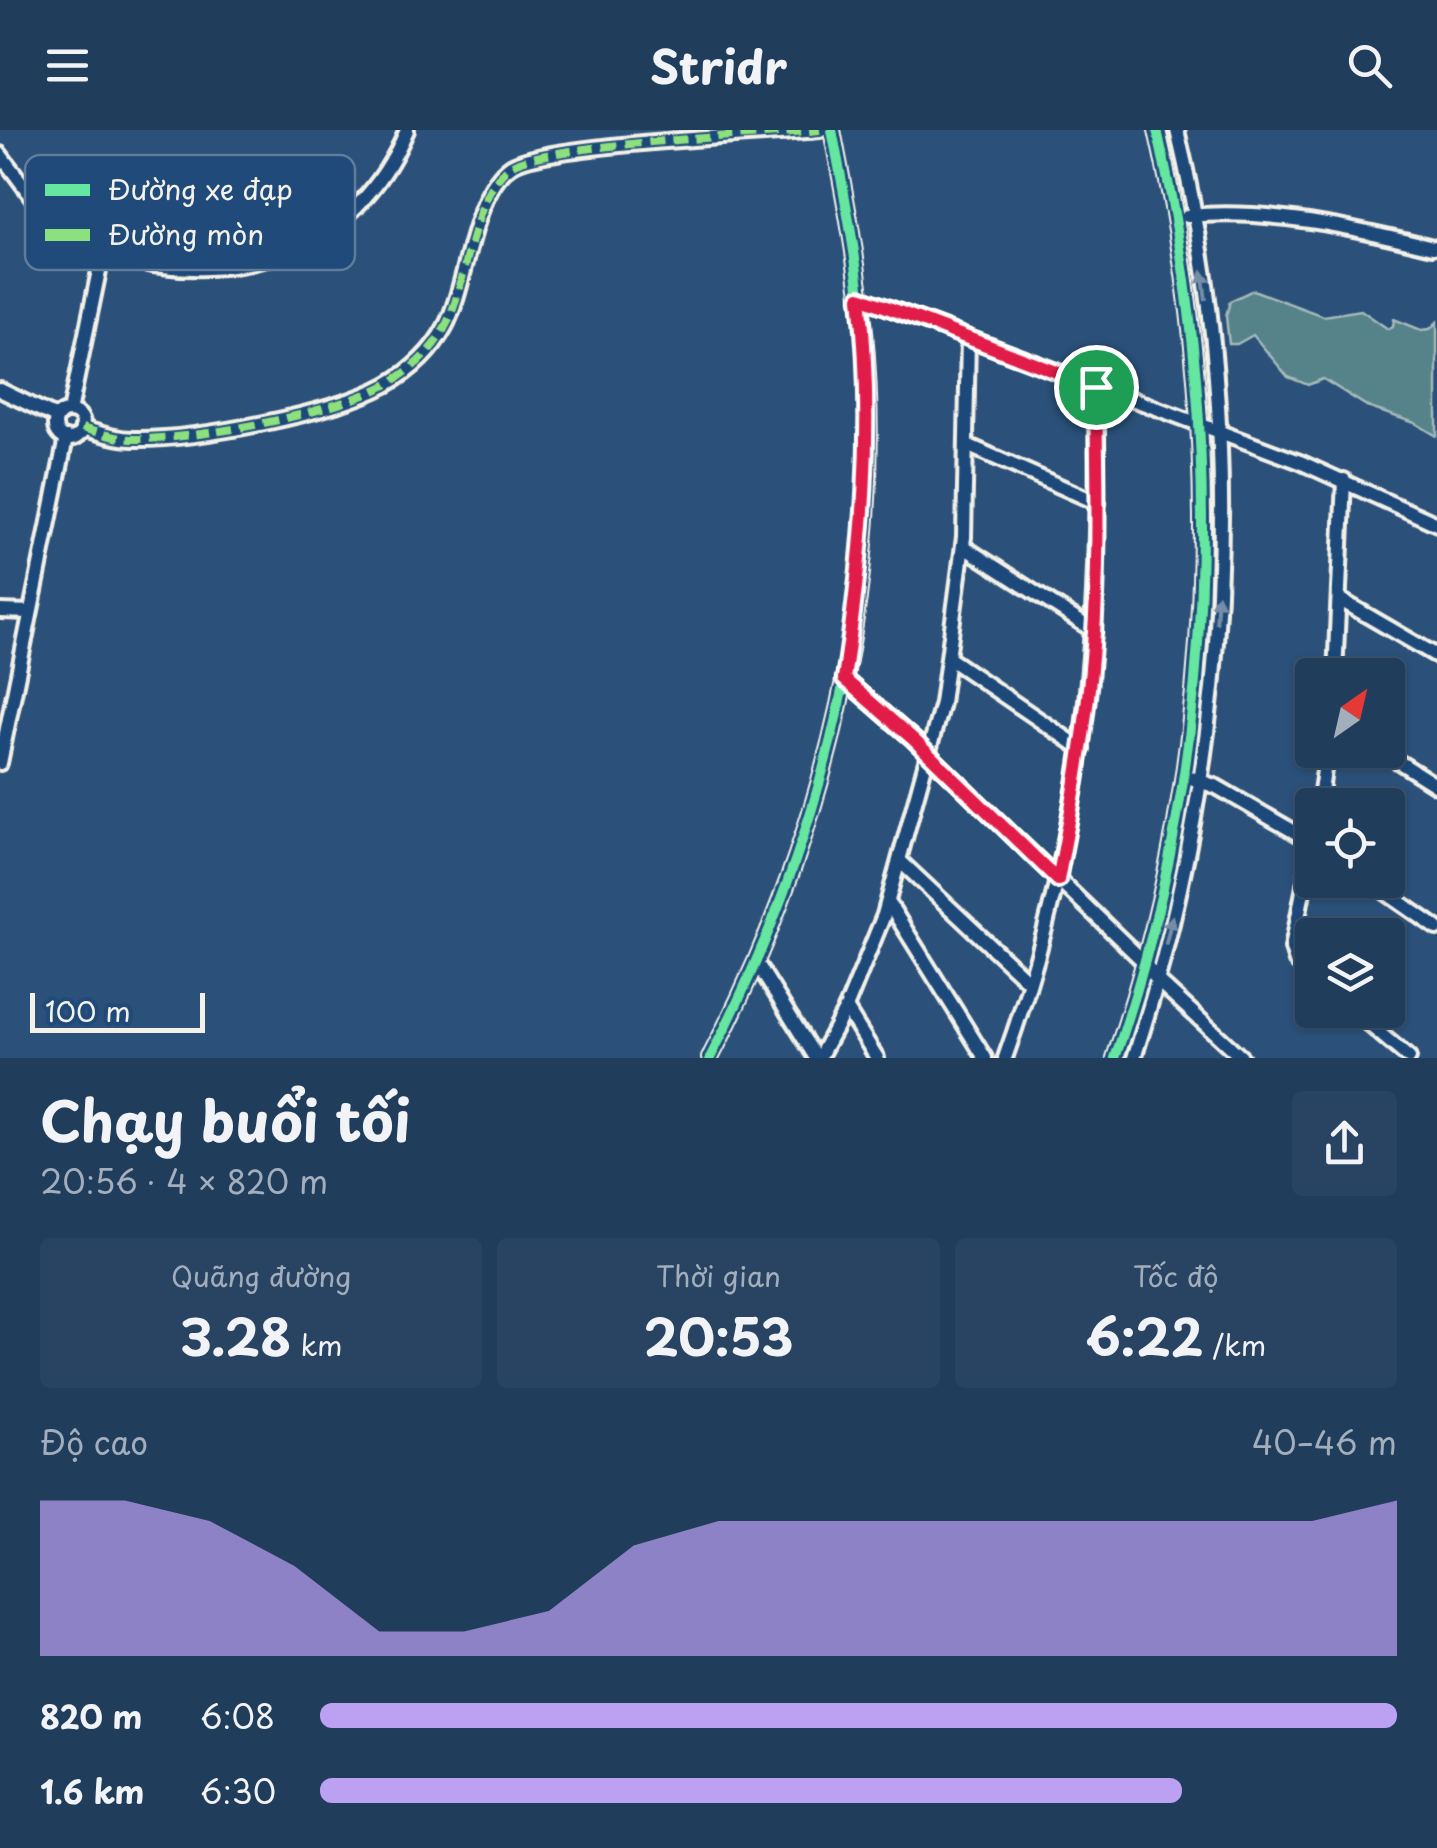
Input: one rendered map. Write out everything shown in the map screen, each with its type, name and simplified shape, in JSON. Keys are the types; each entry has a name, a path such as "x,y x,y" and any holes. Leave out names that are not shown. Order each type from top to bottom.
{"street":[{"path":"355,208 383,174 407,130"},
{"path":"82,428 135,440 225,429 315,409 388,384 424,356 444,330 492,190 514,164 560,152 820,130"},
{"path":"710,1058 756,962 808,823 844,679 860,559 866,458 860,297 832,130"},
{"path":"1116,1058 1143,962 1182,775 1200,605 1199,427 1189,310 1157,130"},
{"path":"1134,1058 1157,980 1199,781 1217,619 1218,432 1206,292 1177,130"},
{"path":"0,154 25,188"},
{"path":"1175,218 1294,221 1436,248"},
{"path":"0,390 63,414 81,418 82,428 76,436 66,438 56,432 63,414 99,270"},
{"path":"860,297 1344,480 1437,524"},
{"path":"756,962 818,1058 846,1008 888,902 930,755 950,659 964,547 968,338"},
{"path":"1004,1058 1058,880 1082,749 1094,630 1096,387"},
{"path":"0,763 66,438"},
{"path":"967,445 1098,502"},
{"path":"1336,658 1344,480"},
{"path":"964,547 1094,630"},
{"path":"1339,599 1437,656"},
{"path":"0,610 30,612"},
{"path":"950,659 1082,749"},
{"path":"844,679 930,755 1157,980 1242,1058"},
{"path":"1405,766 1437,786"},
{"path":"1182,775 1243,801 1295,833"},
{"path":"901,862 1030,982"},
{"path":"1394,898 1437,928"},
{"path":"888,902 985,1058"},
{"path":"1295,932 1295,958"},
{"path":"846,1008 877,1058"},
{"path":"1373,1028 1409,1058"}],"green space":[{"path":"1253,290 1323,316 1361,310 1388,329 1394,319 1421,330 1430,329 1437,322 1437,436 1415,423 1370,408 1323,379 1308,385 1288,377 1253,335 1229,344 1226,316 1230,301"}],"marked path":[{"path":"82,428 134,439 192,435 299,415 386,385 412,367 440,336 453,309 487,197 511,166 531,158 608,146 820,130"}],"cycle path":[{"path":"710,1058 751,974 786,886 839,706 856,613 866,520 869,426 858,281 832,130"},
{"path":"1115,1058 1149,946 1174,831 1192,714 1200,597 1201,479 1194,362 1179,245 1157,130"}],"route":[{"path":"860,297 1096,387 1098,559 1094,646 1080,764 1058,880 913,739 844,679 865,500 866,376 860,297"}]}
